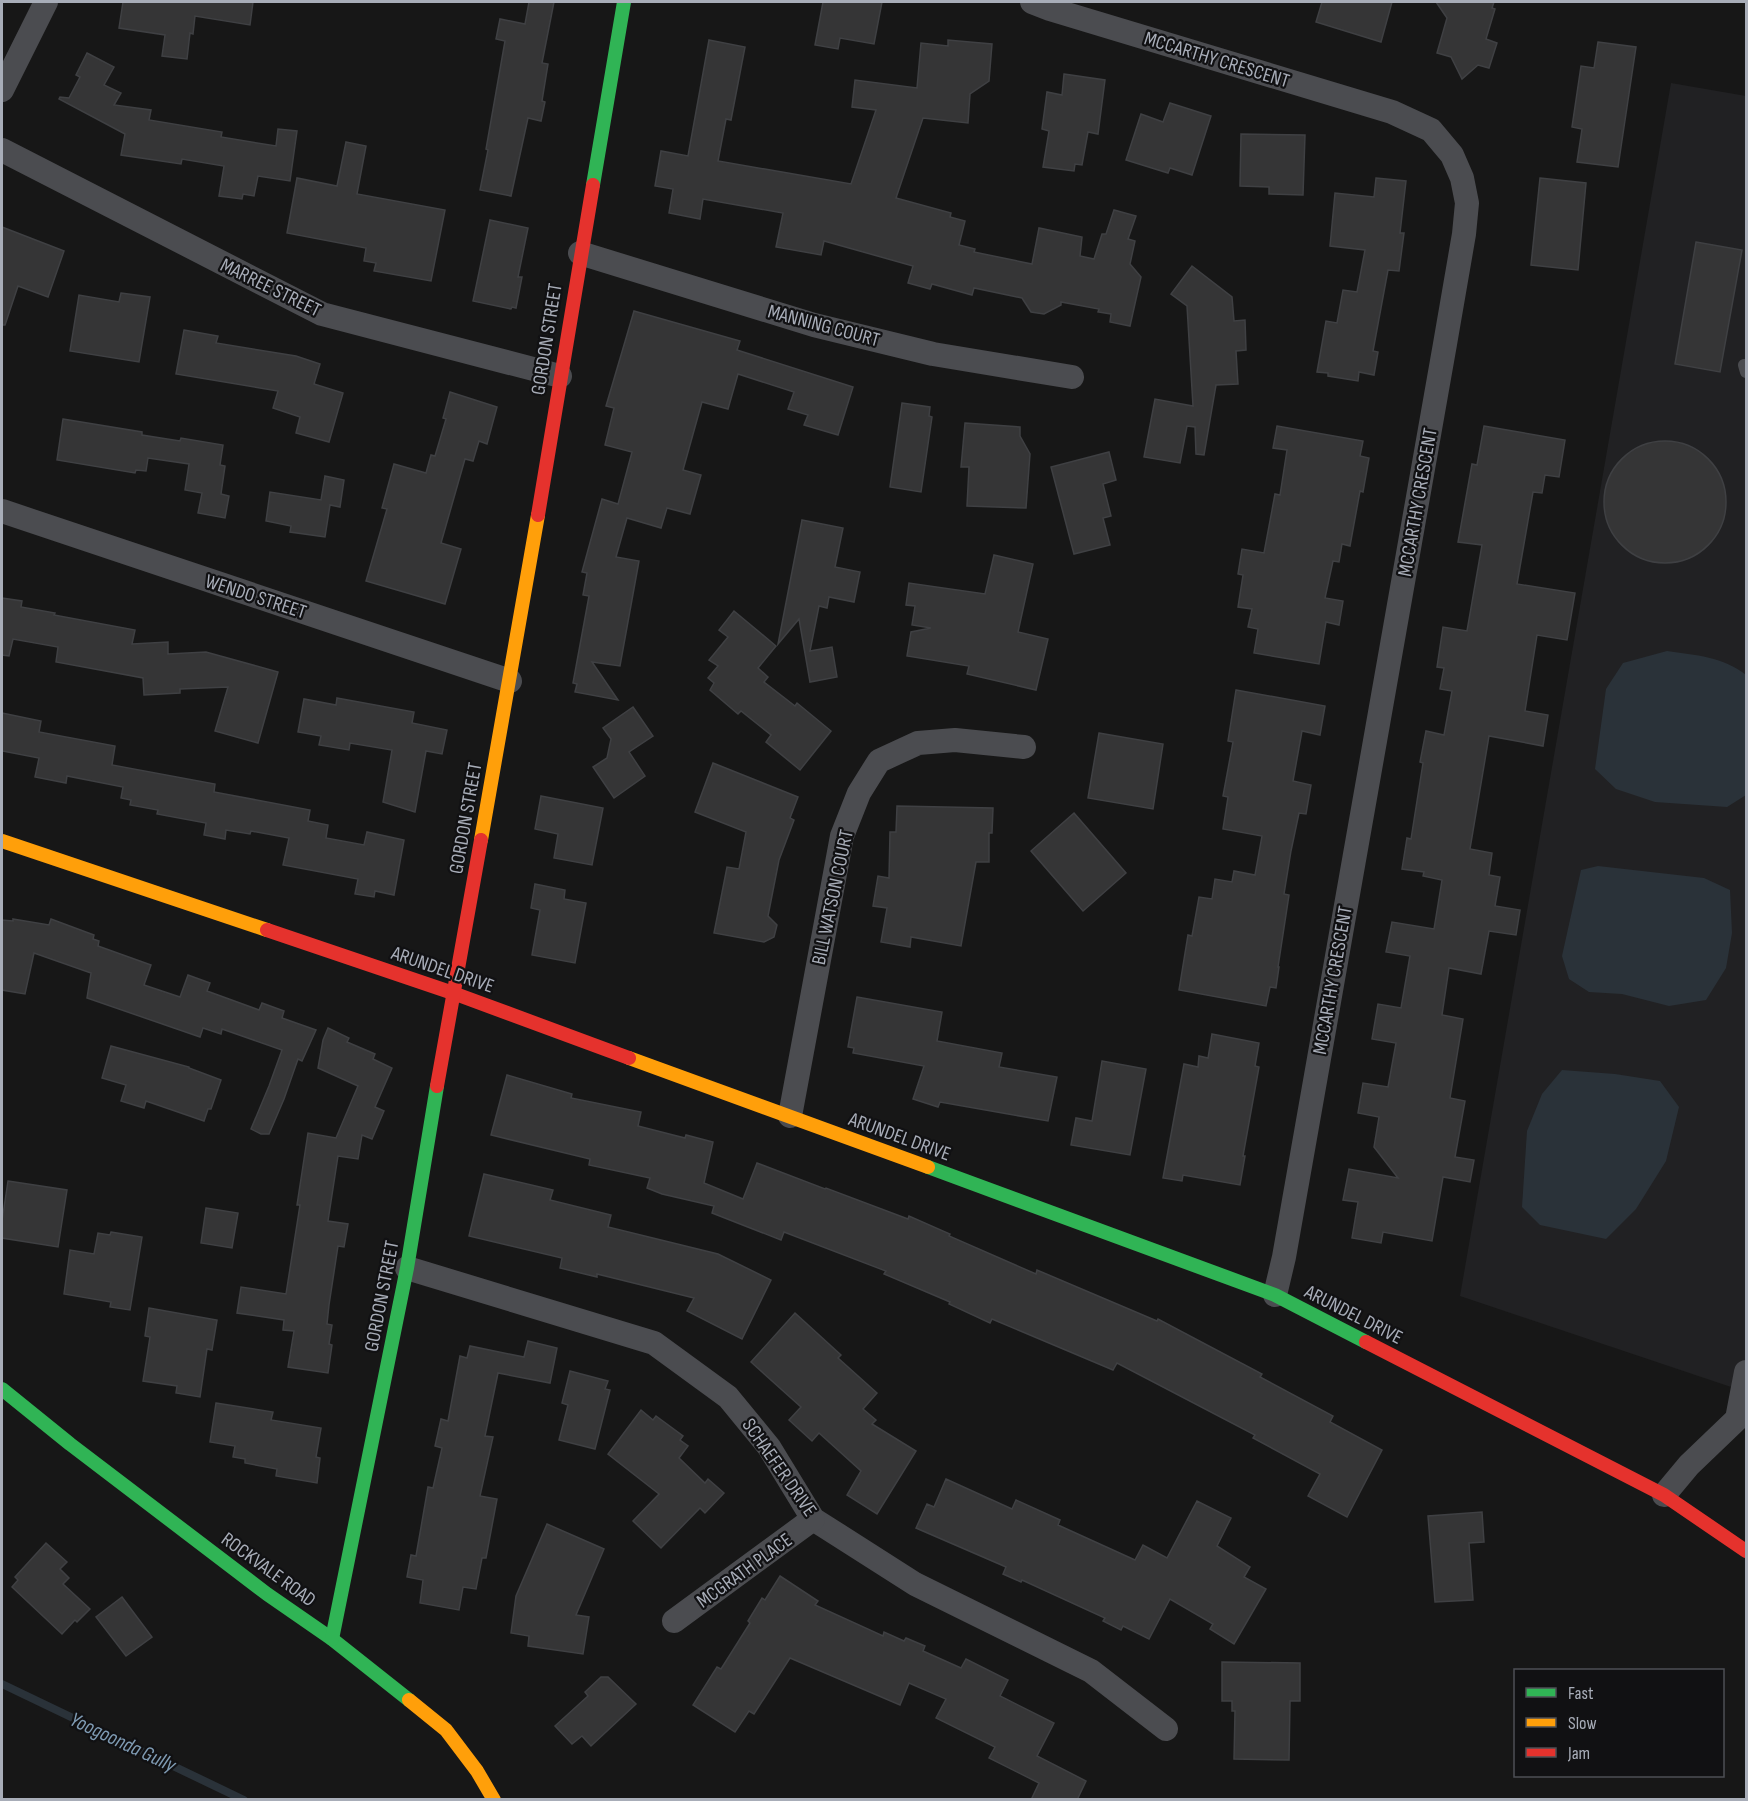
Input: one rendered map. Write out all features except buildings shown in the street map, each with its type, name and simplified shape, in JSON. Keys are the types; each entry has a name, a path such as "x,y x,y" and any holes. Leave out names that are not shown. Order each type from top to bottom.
{"street":[{"path":"2,90 46,2"},
{"name":"GORDON STREET","path":"332,1639 407,1268 453,993 510,681 580,253 624,2"},
{"name":"MCCARTHY CRESCENT","path":"1032,2 1392,112 1431,130 1452,155 1464,186 1467,203 1455,289 1284,1257 1275,1295"},
{"name":"MARREE STREET","path":"2,150 322,314 560,376"},
{"name":"MANNING COURT","path":"580,253 814,325 933,354 1072,377"},
{"name":"WENDO STREET","path":"2,511 510,681"},
{"name":"BILL WATSON COURT","path":"790,1116 842,836 859,793 879,761 918,743 955,740 1024,747"},
{"name":"ARUNDEL DRIVE","path":"2,841 453,993 1275,1295 1664,1495 1746,1551"},
{"name":"SCHAEFER DRIVE","path":"407,1268 654,1342 728,1396 769,1447 813,1519 915,1584 1091,1671 1166,1729"},
{"path":"1664,1495 1697,1457 1742,1421 1746,1372"},
{"name":"ROCKVALE ROAD","path":"2,1389 70,1444 267,1594 332,1639 446,1730 477,1772 494,1800"},
{"name":"MCGRATH PLACE","path":"674,1621 813,1519"}],"shaded area":[{"path":"1671,83 1746,96 1746,1392 1460,1296"},
{"path":"1667,651 1719,661 1746,675 1746,795 1727,807 1655,802 1616,789 1595,769 1606,689 1623,663"},
{"path":"1598,866 1704,878 1730,890 1732,933 1726,968 1706,1000 1669,1006 1622,994 1589,992 1569,979 1562,956 1581,870"},
{"path":"1562,1070 1615,1074 1660,1081 1679,1107 1666,1161 1636,1209 1606,1239 1540,1225 1522,1207 1527,1131 1542,1094"}],"waterway":[{"name":"Yoogoonda Gully","path":"2,1684 244,1800"}],"traffic: fast":[{"path":"593,185 624,2"},
{"path":"332,1639 407,1268 437,1086"},
{"path":"928,1167 1275,1295 1366,1342"},
{"path":"2,1389 70,1444 267,1594 332,1639 409,1700"}],"traffic: slow":[{"path":"481,840 538,515"},
{"path":"2,841 267,930"},
{"path":"629,1058 928,1167"},
{"path":"409,1700 446,1730 477,1771 494,1800"}],"traffic: jam":[{"path":"538,515 593,185"},
{"path":"437,1086 481,840"},
{"path":"267,930 453,993 629,1058"},
{"path":"1366,1342 1664,1495 1746,1551"}]}
